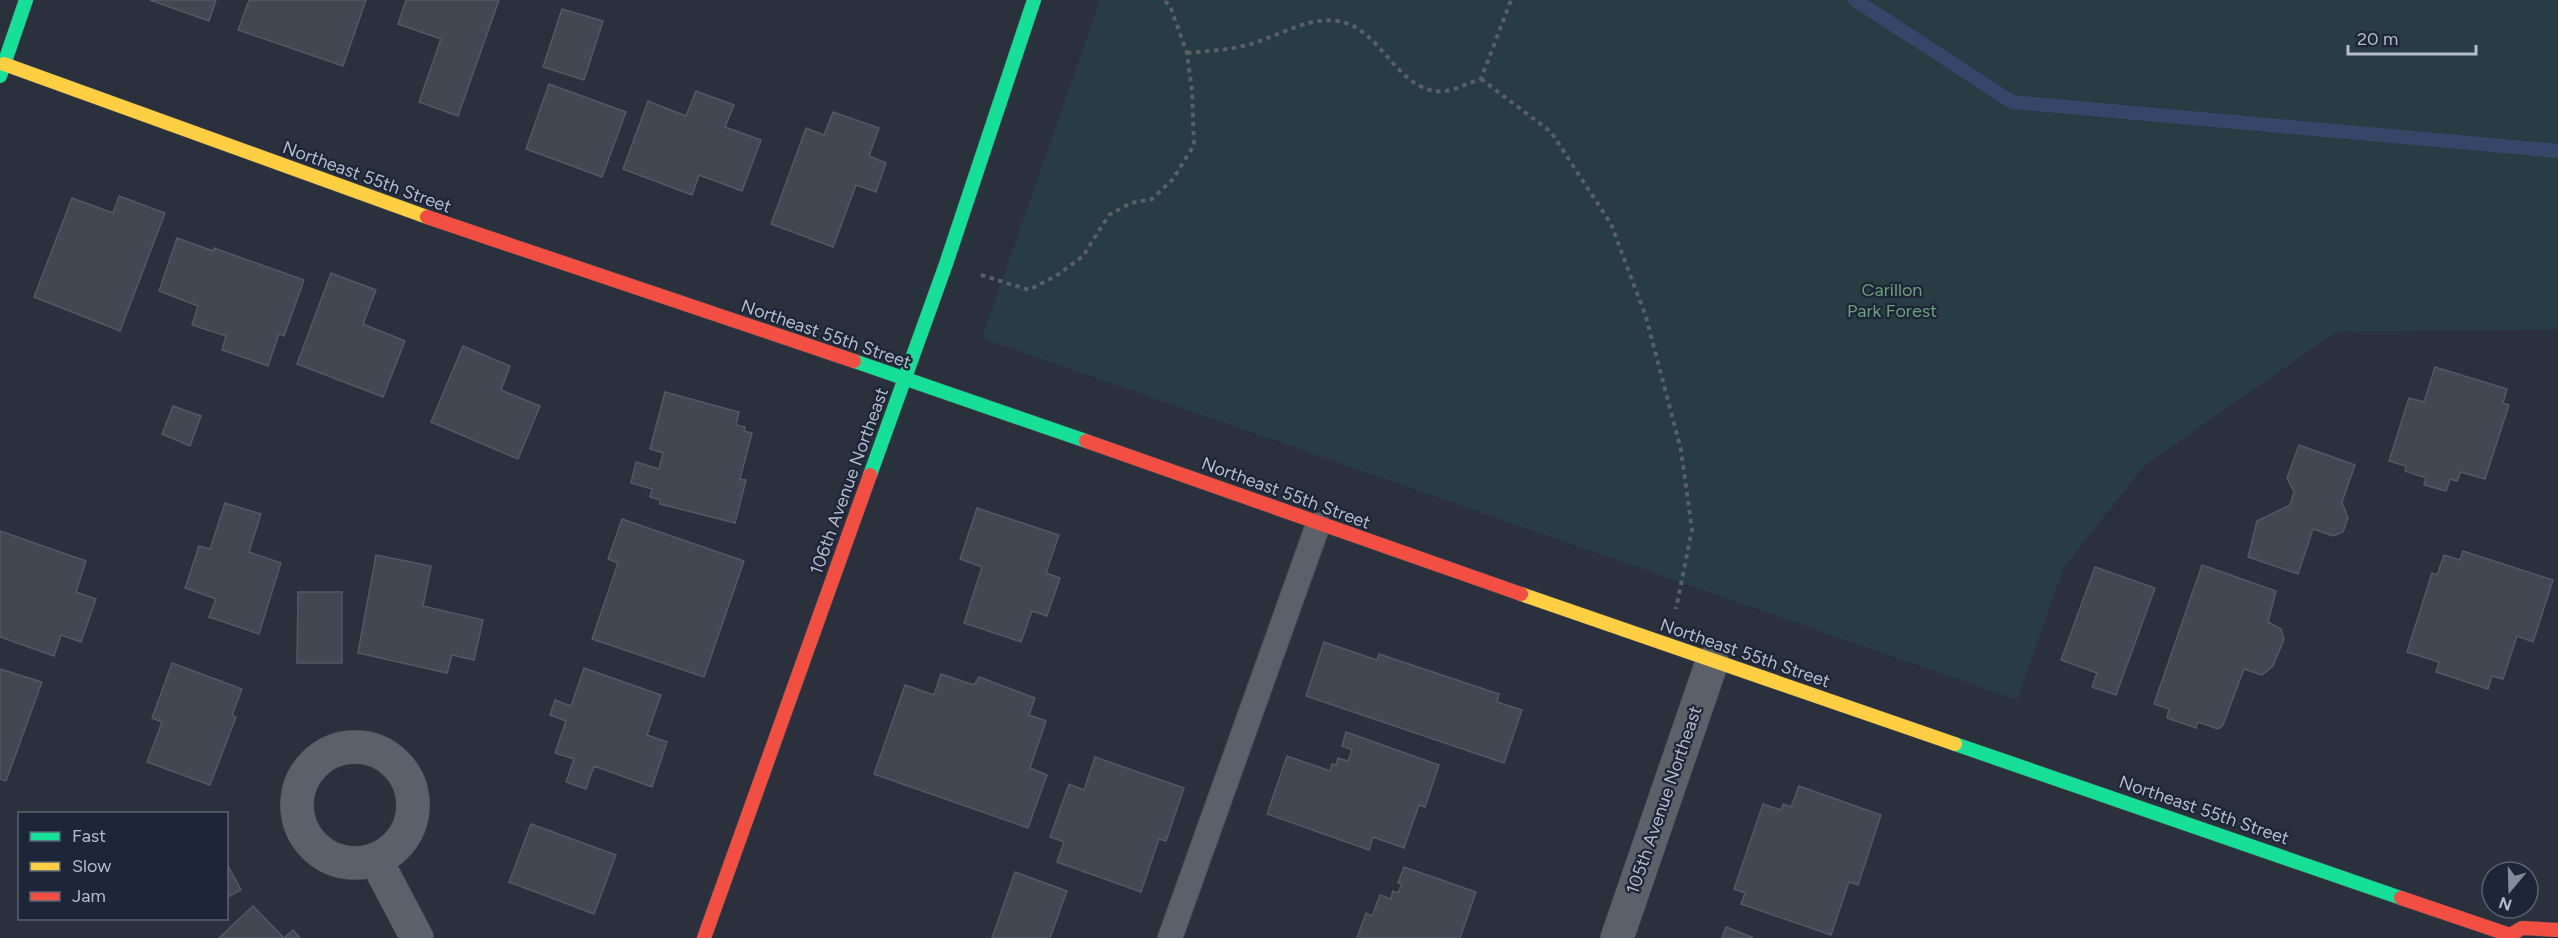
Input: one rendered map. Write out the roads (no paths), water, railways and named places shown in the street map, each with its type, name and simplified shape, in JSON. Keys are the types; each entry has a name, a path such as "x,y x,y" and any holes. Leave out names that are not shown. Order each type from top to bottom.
{"street":[{"path":"2,70 27,0"},
{"name":"106th Avenue Northeast","path":"704,938 946,264 1034,0"},
{"name":"Northeast 55th Street","path":"2,70 453,227 966,398 1318,525 1669,645 1712,662 2110,795 2510,936 2522,928 2558,930"},
{"name":"105th Avenue Northeast","path":"1617,938 1712,662"},
{"path":"376,860 417,938"}],"lane":[{"path":"1170,938 1318,525"}],"waterway":[{"path":"1855,0 2012,102 2558,151"}],"park label":[{"name":"Carillon Park Forest","path":"1892,300"}]}
